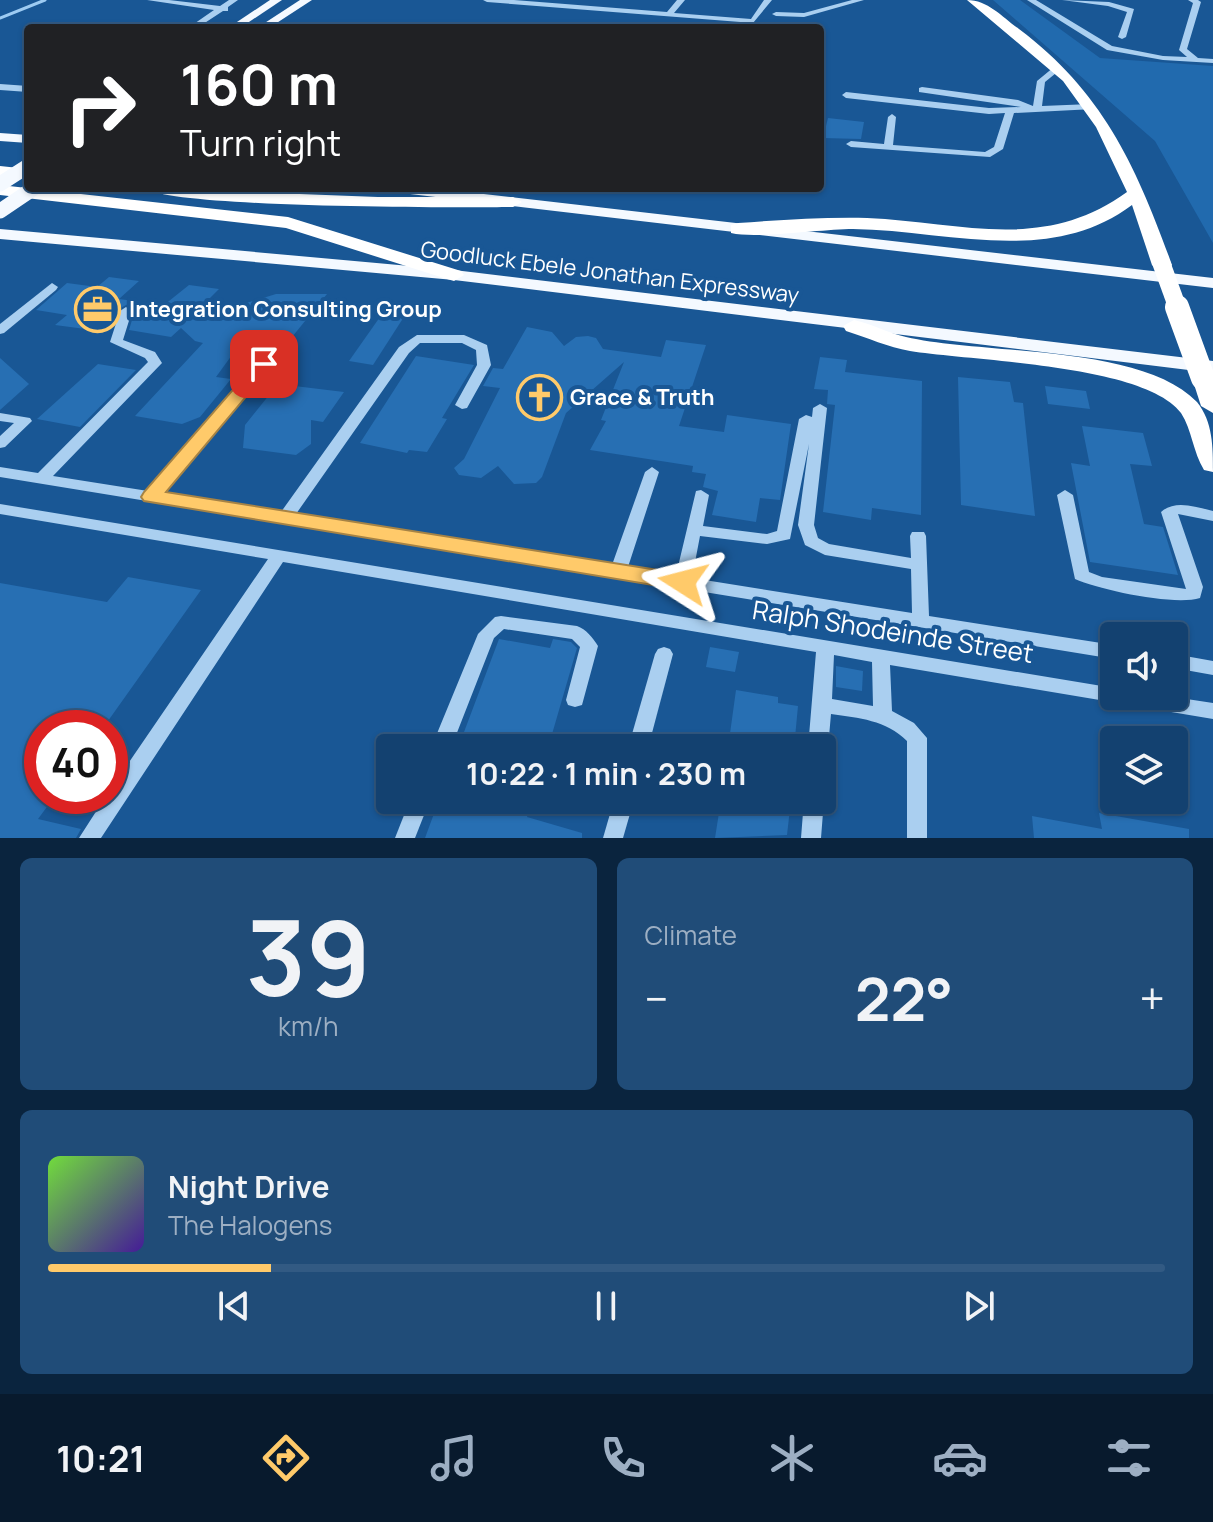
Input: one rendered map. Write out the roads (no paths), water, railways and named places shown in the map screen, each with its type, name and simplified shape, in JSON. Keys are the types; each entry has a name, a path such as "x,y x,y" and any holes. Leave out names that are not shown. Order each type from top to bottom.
{"highway":[{"path":"973,0 1057,69 1091,107 1123,161 1162,265 1210,378 1201,407 1213,464"},
{"path":"0,171 24,174"},
{"path":"0,187 24,190"},
{"path":"40,192 288,223 454,275"},
{"path":"190,192 252,199 372,205 513,202"},
{"path":"738,229 869,224 981,237 1031,236 1079,227 1116,213 1137,193"},
{"path":"854,326 904,343 1116,372 1163,388 1201,407"}],"main road":[{"path":"239,24 277,0"},
{"path":"268,24 307,0"},
{"path":"0,137 24,139"},
{"path":"0,187 24,169"},
{"path":"0,211 28,192"},
{"path":"427,192 1213,283"},
{"name":"Goodluck Ebele Jonathan Expressway","path":"0,234 454,275 854,326 938,333 1210,378"}],"street":[{"path":"151,0 225,9"},
{"path":"199,24 234,0"},
{"path":"487,0 753,21 768,0"},
{"path":"669,14 681,0"},
{"path":"776,14 804,15 860,0"},
{"path":"1031,0 1110,48 1213,61"},
{"path":"1066,0 1109,4 1131,11 1122,37"},
{"path":"1192,0 1197,2 1183,50 1197,60"},
{"path":"1037,110 1041,81 1057,69"},
{"path":"0,87 24,89"},
{"path":"922,90 1010,101 1037,110"},
{"path":"846,95 1010,111 1091,107"},
{"path":"851,144 987,155 998,149 1010,111"},
{"path":"888,148 892,117"},
{"path":"0,330 52,287"},
{"path":"41,479 155,363 150,355 116,342 126,311"},
{"path":"285,518 404,350 417,339 464,339 482,348 484,365 462,405"},
{"path":"151,497 264,364"},
{"path":"820,408 806,525 811,541 825,549 919,565"},
{"path":"0,417 25,421 0,444"},
{"path":"695,530 767,539 784,535 806,419"},
{"name":"Ralph Shodeinde Street","path":"0,472 1100,650"},
{"path":"618,572 652,472"},
{"path":"683,582 701,495"},
{"path":"1065,495 1081,575 1099,583 1194,594 1195,587 1169,512 1177,509 1213,516"},
{"name":"Ralph Shodeinde Street","path":"0,509 1100,693"},
{"path":"918,536 921,620"},
{"path":"89,838 279,555"},
{"path":"447,734 487,634 494,624 501,622 577,633 586,639 589,646 575,700"},
{"path":"819,734 825,647"},
{"path":"642,734 664,654"},
{"path":"881,656 883,715"},
{"path":"1188,664 1213,668"},
{"path":"822,705 883,715 908,727 917,738 917,838"},
{"path":"1188,707 1213,711"},
{"path":"405,838 414,814"},
{"path":"613,838 620,814"},
{"path":"811,838 813,814"}],"waterway":[{"path":"0,18 45,0"}],"place":[{"name":"Integration Consulting Group","path":"98,309"},
{"name":"Grace & Truth","path":"539,397"}]}
